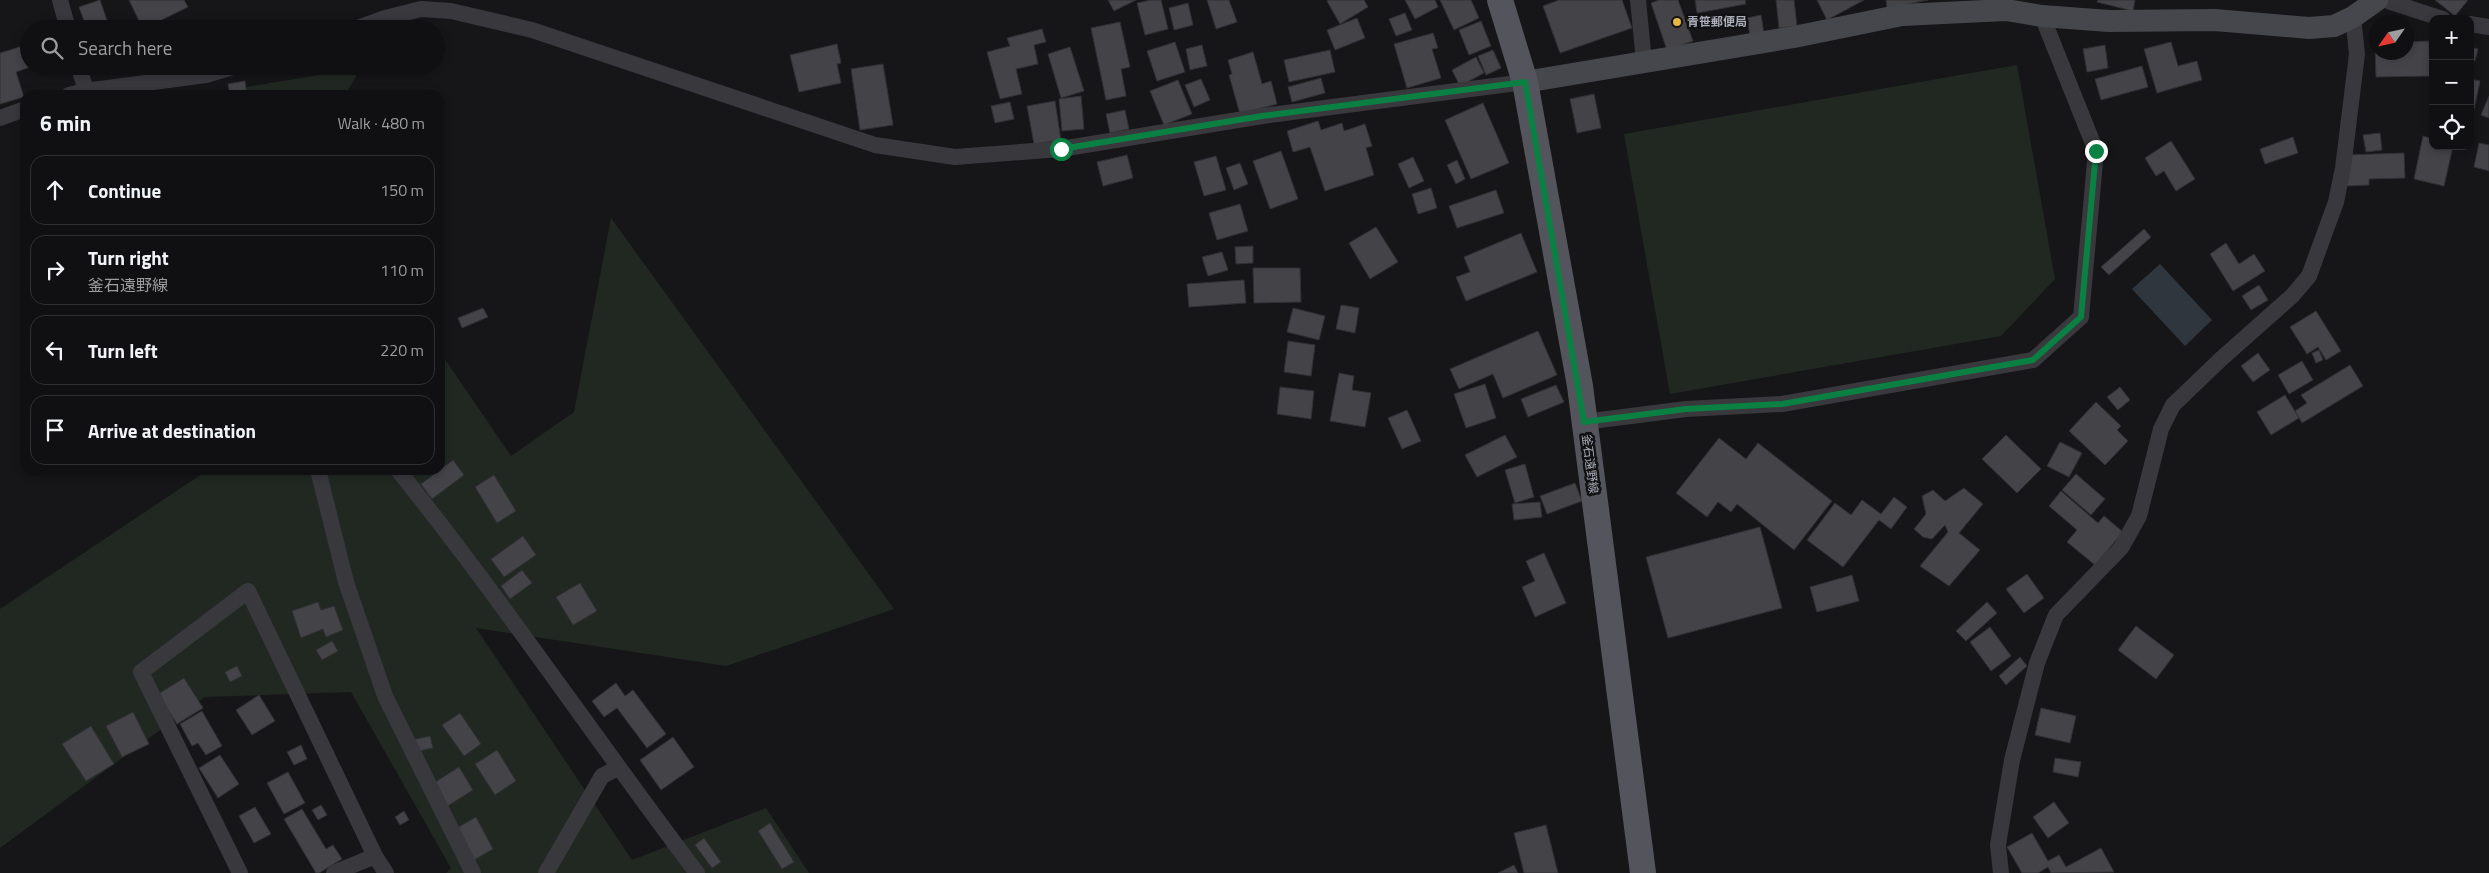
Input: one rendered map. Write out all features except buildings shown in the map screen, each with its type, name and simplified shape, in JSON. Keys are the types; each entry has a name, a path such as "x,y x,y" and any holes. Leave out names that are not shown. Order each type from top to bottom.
{"main road":[{"name":"釜石遠野線","path":"1500,0 1525,82 1584,422 1643,873"}],"street":[{"path":"60,0 66,20"},
{"path":"1638,0 1644,62"},
{"path":"379,20 421,9 451,11 532,30 875,145 955,157 1061,149 1262,116 1525,82 1794,37 1902,15 2006,10 2042,16 2109,21 2215,20 2309,28 2334,26 2386,0 2431,15"},
{"path":"1584,422 1686,409 1782,404 2033,360 2081,317 2096,151 2042,16"},
{"path":"2001,873 1998,845 2012,760 2036,663 2056,616 2120,548 2139,516 2162,429 2173,405 2221,358 2292,296 2309,276 2336,202 2343,168 2358,54 2353,17"},
{"path":"2474,25 2489,27"},
{"path":"81,75 85,90"},
{"path":"106,90 206,75"},
{"path":"0,118 20,111"},
{"path":"319,475 346,582 385,696 474,873"},
{"path":"402,475 464,553 594,731 618,768 698,873"},
{"path":"240,873 141,672 248,591 375,856 386,873"},
{"path":"546,873 602,776 618,768"},
{"path":"334,873 375,856"}],"shaded area":[{"path":"2017,65 2055,279 2001,336 1670,394 1624,134"},
{"path":"319,75 357,75 348,90 228,90"},
{"path":"611,218 894,609 726,666 476,628 632,860 766,808 809,873 446,873 451,868 351,692 205,697 0,848 0,609 201,475 445,475 445,359 511,456 574,412"},
{"path":"2160,264 2212,320 2185,346 2132,289"}],"place":[{"name":"青笹郵便局","path":"1677,22"}],"route":[{"path":"1061,149 1144,137 1262,116 1525,82 1580,386 1584,422 1686,409 1782,404 2033,360 2081,317 2096,151"}]}
